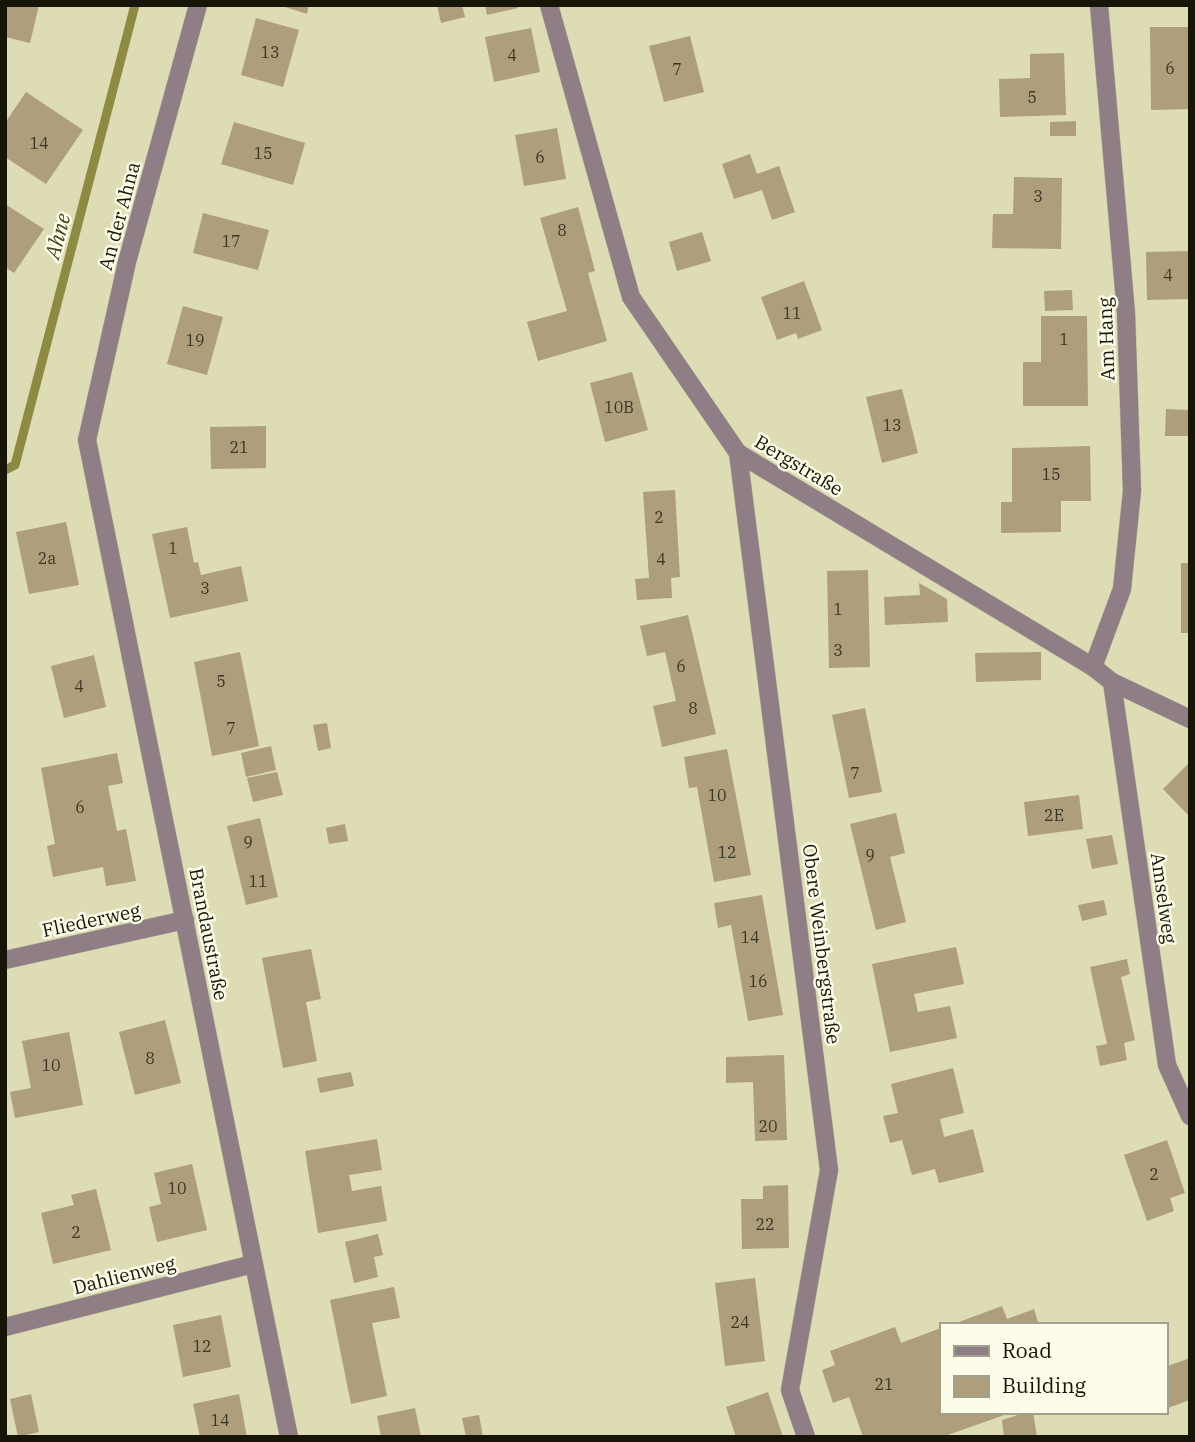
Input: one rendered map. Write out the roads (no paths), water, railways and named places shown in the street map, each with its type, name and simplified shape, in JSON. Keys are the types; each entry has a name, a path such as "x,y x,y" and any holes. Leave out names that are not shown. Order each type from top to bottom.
{"street":[{"name":"An der Ahna","path":"87,440 127,262 198,5"},
{"name":"Bergstraße","path":"549,5 631,297 738,453 1093,667 1112,682 1190,719"},
{"name":"Am Hang","path":"1093,667 1122,589 1132,491 1126,313 1098,5"},
{"name":"Brandaustraße","path":"87,440 289,1437"},
{"name":"Obere Weinbergstraße","path":"738,453 829,1170 790,1390 806,1437"},
{"name":"Amselweg","path":"1112,682 1167,1065 1190,1116"},
{"name":"Fliederweg","path":"5,960 185,920"},
{"name":"Dahlienweg","path":"5,1327 253,1264"}],"waterway":[{"name":"Ahne","path":"5,470 15,465 135,5"}]}
